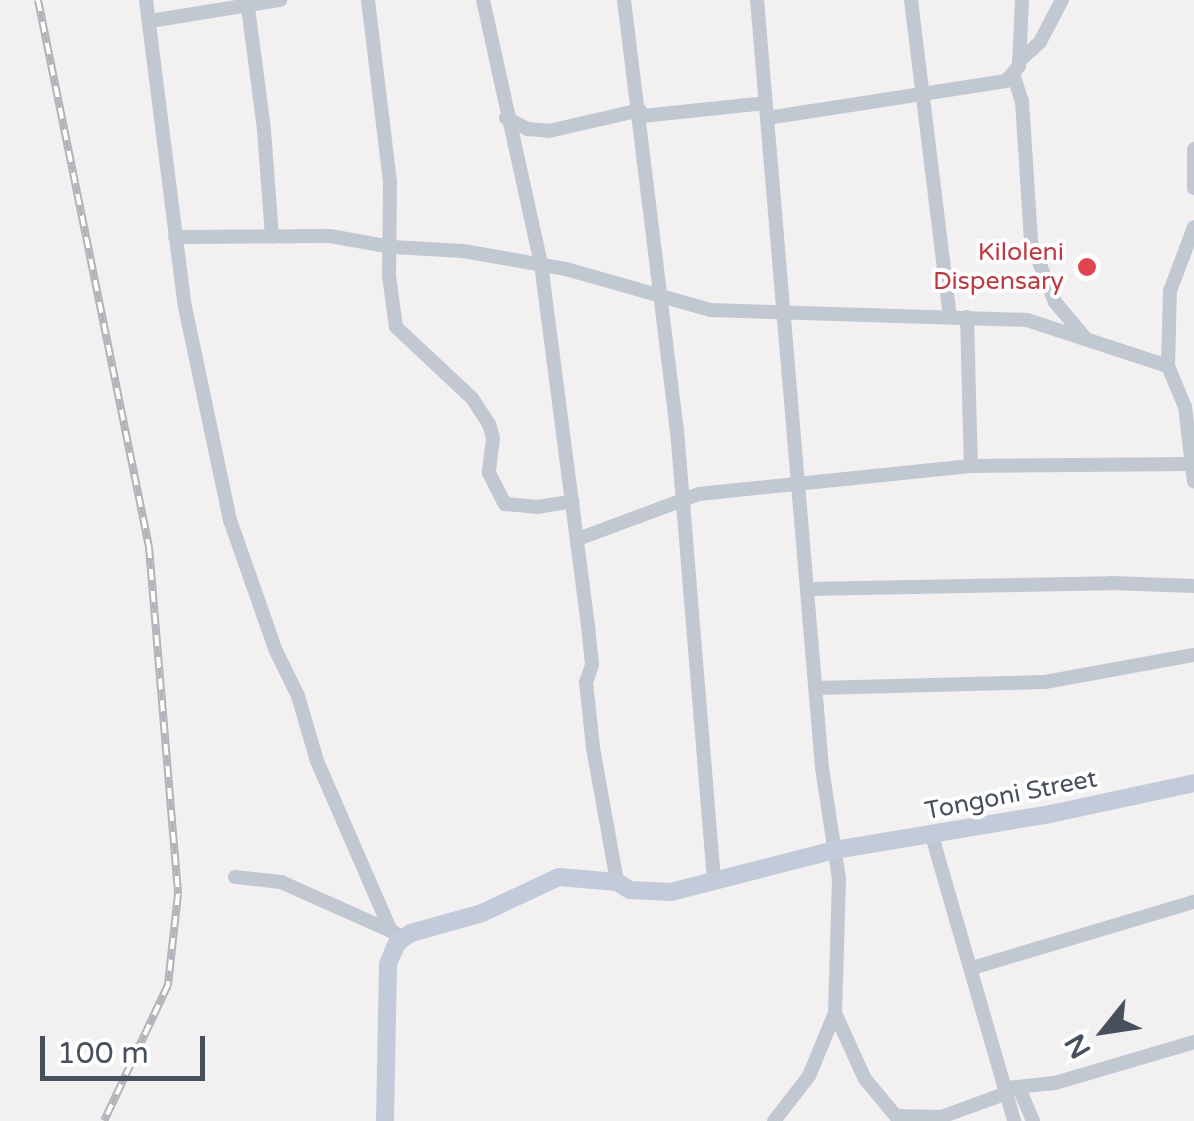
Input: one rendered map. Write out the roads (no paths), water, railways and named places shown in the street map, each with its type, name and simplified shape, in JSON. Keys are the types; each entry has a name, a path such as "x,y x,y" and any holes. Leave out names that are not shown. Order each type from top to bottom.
{"street":[{"path":"146,0 174,237 195,357 237,542 298,696 313,752 397,934 386,983 386,1121"},
{"path":"150,21 280,0"},
{"path":"368,0 390,182 389,276 396,327 465,391 489,424 489,473 502,500 537,507 573,502"},
{"path":"483,0 541,264 592,664 586,682 593,748 617,882"},
{"path":"624,0 663,299 714,882"},
{"path":"757,0 827,812 839,879 835,1013 808,1076 774,1121"},
{"path":"911,0 950,316"},
{"path":"1022,0 1019,61 1014,76 1022,101 1031,242 1055,302 1090,344"},
{"path":"1019,61 1040,42 1062,0"},
{"path":"247,3 264,130 272,237"},
{"path":"506,118 528,130 548,131 641,113 766,110 924,95 996,85 1014,76"},
{"path":"1194,149 1194,188"},
{"path":"1168,366 1170,291 1194,227"},
{"path":"174,237 330,236 392,247 464,252 541,264 710,310 783,309 1027,320 1090,344 1168,366 1188,389 1194,481"},
{"path":"967,317 971,466"},
{"path":"578,539 680,498 971,466 1192,457"},
{"path":"808,589 1111,583 1194,586"},
{"path":"817,688 1045,682 1194,655"},
{"name":"Tongoni Street","path":"397,934 482,913 559,877 617,882 630,890 650,893 714,882 836,850 932,836 1194,783"},
{"path":"932,836 1010,1090 1014,1121"},
{"path":"235,877 281,882 397,934"},
{"path":"972,968 1194,902"},
{"path":"835,1013 865,1079 898,1118 939,1119 1010,1090 1055,1083 1194,1042"},
{"path":"1010,1090 1034,1121"}],"railway":[{"path":"38,0 149,547 178,894 168,985 104,1121"}],"place":[{"name":"Kiloleni Dispensary","path":"1087,267"}]}
